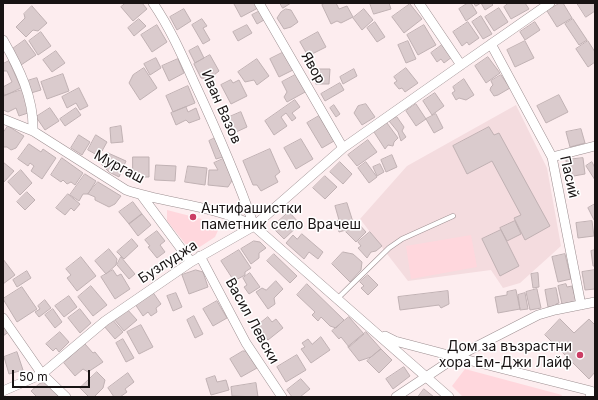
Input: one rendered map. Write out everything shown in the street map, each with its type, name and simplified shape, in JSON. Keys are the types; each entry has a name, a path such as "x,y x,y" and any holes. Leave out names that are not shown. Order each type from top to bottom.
{"street":[{"name":"Иван Вазов","path":"153,3 171,32 211,118 237,178 254,226"},
{"name":"Явор","path":"259,3 343,148"},
{"path":"419,3 461,65"},
{"name":"Бузлуджа","path":"3,391 42,374 105,321 200,256 254,226 343,148 550,3"},
{"path":"3,40 19,68 32,113 33,131"},
{"name":"Пасий","path":"491,44 552,157 581,305"},
{"name":"Мургаш","path":"3,119 33,131 126,190 142,196 239,218 254,226"},
{"path":"552,157 595,146"},
{"path":"142,196 191,262"},
{"path":"254,226 450,397"},
{"name":"Васил Левски","path":"200,256 246,342 282,397"},
{"path":"396,397 456,357 538,315 595,302"},
{"path":"3,318 42,374 66,397"},
{"path":"375,331 395,341 592,393"}],"lane":[{"path":"337,300 389,248 402,240 453,216"}],"shaded area":[{"path":"516,105 547,168 561,246 520,283 503,288 491,270 408,281 360,219 407,166"},
{"path":"167,210 221,224 215,237 192,252 167,221"},
{"path":"471,235 477,267 411,279 406,246"},
{"path":"465,369 562,395 561,397 463,397 452,386"}],"building":[{"path":"126,3 142,3 147,9 133,21 121,7"},
{"path":"255,3 258,8 241,17 234,4"},
{"path":"280,3 291,3 283,8"},
{"path":"326,3 336,3 339,9 347,6 353,17 341,23 337,21 331,24 322,5"},
{"path":"370,3 389,3 391,9 374,14"},
{"path":"468,3 471,3 477,13 466,21 459,9"},
{"path":"474,3 481,3 476,6"},
{"path":"481,3 491,3 493,5 485,10"},
{"path":"509,3 525,3 529,9 511,19 504,7"},
{"path":"560,3 563,3 572,18 557,27 547,11"},
{"path":"577,3 595,3 595,11 586,17"},
{"path":"410,4 422,19 404,33 392,17"},
{"path":"32,6 47,23 38,31 33,30 26,37 16,27 25,18 24,14"},
{"path":"499,8 508,22 494,31 485,17"},
{"path":"184,9 191,21 177,30 170,17"},
{"path":"286,9 291,10 298,22 291,27 284,29 277,18 281,12"},
{"path":"364,9 373,20 362,30 353,18"},
{"path":"260,11 264,20 257,24 252,15"},
{"path":"481,16 492,34 483,39 472,22"},
{"path":"139,19 146,26 134,36 128,28"},
{"path":"202,19 207,26 203,28 210,40 203,44 192,25"},
{"path":"573,19 587,40 579,45 565,24"},
{"path":"375,22 385,37 377,42 367,28"},
{"path":"468,22 479,38 469,45 467,42 462,46 453,32"},
{"path":"535,22 540,30 525,40 520,32"},
{"path":"157,25 167,42 152,52 141,35"},
{"path":"247,25 252,33 238,41 233,32"},
{"path":"424,25 436,45 418,55 407,35"},
{"path":"41,32 51,46 38,55 29,41"},
{"path":"318,32 326,47 308,56 300,42"},
{"path":"25,40 36,55 21,65 11,50"},
{"path":"408,41 416,59 406,63 398,45"},
{"path":"525,41 534,58 515,67 507,50"},
{"path":"588,41 595,52 595,62 588,67 576,49"},
{"path":"442,45 452,57 444,63 441,59 437,62 431,53"},
{"path":"198,46 204,58 195,63 189,51"},
{"path":"56,51 65,63 52,72 43,60"},
{"path":"284,52 293,70 279,77 270,59"},
{"path":"210,55 219,71 209,79 201,78 194,64"},
{"path":"488,57 500,73 486,83 475,66"},
{"path":"156,58 161,68 150,75 144,64"},
{"path":"178,59 184,73 169,81 162,66"},
{"path":"257,59 269,76 257,85 254,80 245,82 238,72"},
{"path":"9,61 21,88 4,96 3,87 12,82 7,71 4,71 3,69 3,64"},
{"path":"144,68 157,88 140,100 129,83 133,75"},
{"path":"406,68 418,83 405,92 402,88 399,89 394,83 397,81 394,77"},
{"path":"317,69 330,69 329,84 316,84"},
{"path":"354,69 357,76 343,84 340,77"},
{"path":"63,74 69,91 47,99 41,82"},
{"path":"297,74 307,91 287,102 284,97 287,92 282,82"},
{"path":"501,75 510,88 494,96 490,90 493,85 491,81"},
{"path":"37,78 41,90 31,93 27,81"},
{"path":"464,79 474,95 466,100 459,98 456,100 452,93 455,91 453,87"},
{"path":"231,80 233,83 239,80 247,96 231,104 221,85"},
{"path":"340,83 344,90 325,101 321,94"},
{"path":"188,86 195,103 173,112 166,96"},
{"path":"79,88 88,106 80,110 76,103 67,108 62,97"},
{"path":"22,90 31,112 19,116 16,108 8,112 3,110 3,96"},
{"path":"435,93 444,106 432,115 423,101"},
{"path":"559,95 568,112 546,123 537,106"},
{"path":"295,100 300,107 292,113 296,118 292,121 286,113 281,117 287,126 274,135 265,121"},
{"path":"366,104 375,117 362,125 354,113 358,106"},
{"path":"416,104 426,119 416,126 406,111"},
{"path":"334,105 340,114 336,117 330,108"},
{"path":"186,107 188,112 196,108 200,119 189,123 186,120 176,125 171,113"},
{"path":"50,108 59,121 45,130 36,117"},
{"path":"76,108 81,115 65,126 60,119"},
{"path":"241,112 247,127 234,133 227,118"},
{"path":"436,114 443,128 434,133 426,119"},
{"path":"319,116 334,141 322,148 307,123"},
{"path":"397,117 404,127 402,131 406,137 401,141 398,132 389,121"},
{"path":"387,123 398,138 394,142 393,146 388,145 385,149 374,132"},
{"path":"8,126 24,136 16,148 11,150 7,147 3,147 3,133"},
{"path":"121,126 123,142 111,143 110,128"},
{"path":"489,127 494,135 499,133 550,226 525,240 514,218 521,215 492,161 467,174 453,146"},
{"path":"581,129 585,143 570,147 566,132"},
{"path":"79,135 90,142 82,155 71,148"},
{"path":"96,135 107,142 102,151 99,151 97,155 88,150"},
{"path":"215,138 223,157 216,159 209,141"},
{"path":"301,139 313,159 296,169 284,148"},
{"path":"368,140 377,152 357,166 348,155"},
{"path":"29,144 41,152 43,149 56,158 42,179 31,171 34,166 30,163 28,166 18,159"},
{"path":"270,149 280,172 275,176 278,182 261,191 257,185 253,185 243,161"},
{"path":"108,153 126,161 119,177 109,172 102,165"},
{"path":"392,155 397,167 386,172 381,160"},
{"path":"133,157 149,157 149,177 133,177"},
{"path":"62,158 83,173 75,185 71,182 67,184 63,180 61,182 51,175"},
{"path":"583,158 585,174 568,177 566,160"},
{"path":"223,159 233,179 228,187 208,185 209,170 218,170 214,163"},
{"path":"3,162 14,171 4,182 3,181"},
{"path":"340,162 352,174 343,184 330,172"},
{"path":"366,162 377,177 369,183 358,168"},
{"path":"592,162 595,168 595,180 586,166"},
{"path":"380,164 384,172 377,176 373,167"},
{"path":"156,165 176,166 175,181 155,180"},
{"path":"188,166 207,168 205,185 185,182"},
{"path":"21,170 32,183 20,195 8,182"},
{"path":"85,174 96,181 88,194 83,194 79,201 70,195"},
{"path":"325,176 337,187 325,199 313,188"},
{"path":"98,182 121,196 115,204 109,207 95,200 95,197 88,194"},
{"path":"27,192 35,200 25,210 17,202"},
{"path":"68,194 80,204 74,211 71,208 65,215 56,208"},
{"path":"133,202 142,214 129,224 119,212"},
{"path":"347,203 353,222 346,230 339,232 336,221 339,220 335,206"},
{"path":"595,204 595,220 594,220 588,208"},
{"path":"289,212 300,224 284,239 272,227"},
{"path":"142,214 151,225 138,236 129,224"},
{"path":"515,221 521,234 507,241 500,228"},
{"path":"592,221 594,236 578,238 576,223"},
{"path":"357,222 366,232 356,242 346,232"},
{"path":"501,230 519,266 500,276 482,239"},
{"path":"157,231 165,241 160,245 165,252 157,258 148,247 150,246 145,240"},
{"path":"370,232 382,246 376,251 371,252 367,258 358,248 361,246 358,242"},
{"path":"302,234 323,252 318,259 309,252 304,259 286,243 293,235 297,239"},
{"path":"132,239 138,246 124,259 117,252"},
{"path":"254,241 260,242 266,248 259,253 259,258 251,264 241,249"},
{"path":"109,249 117,259 116,265 106,274 95,261"},
{"path":"239,250 251,268 245,272 245,275 234,281 221,261"},
{"path":"595,250 595,266 593,266 591,251"},
{"path":"343,252 353,254 362,262 361,270 350,282 332,264"},
{"path":"274,254 297,276 290,283 267,261"},
{"path":"565,254 571,279 558,282 552,257"},
{"path":"81,257 96,276 77,291 67,278 71,275 66,269"},
{"path":"121,257 135,274 129,279 117,265"},
{"path":"3,259 15,275 3,284"},
{"path":"113,270 117,276 121,274 130,289 115,299 101,277"},
{"path":"196,270 203,272 208,287 189,294 182,275"},
{"path":"595,270 595,289 585,290 582,272"},
{"path":"27,271 31,278 17,287 13,280"},
{"path":"250,273 260,287 249,294 244,287 247,285 243,278"},
{"path":"538,273 539,287 533,288 531,274"},
{"path":"368,275 378,285 368,295 361,288 364,286 360,282"},
{"path":"276,281 283,289 274,298 275,304 268,309 256,292 262,288 266,290"},
{"path":"307,284 344,320 336,328 330,326 321,317 318,321 312,315 315,312 297,295"},
{"path":"566,284 567,287 572,286 576,301 562,304 558,286"},
{"path":"91,286 107,305 93,316 78,297"},
{"path":"22,287 37,309 17,322 3,299"},
{"path":"556,288 559,303 556,304 556,306 548,307 545,290"},
{"path":"537,289 541,308 530,310 526,292"},
{"path":"516,290 520,309 498,313 495,297 507,295 507,292"},
{"path":"152,291 161,304 156,308 157,312 151,316 148,312 143,316 135,304"},
{"path":"448,291 449,304 441,308 439,305 400,310 398,297"},
{"path":"176,293 182,307 173,311 167,296"},
{"path":"525,293 528,309 520,310 518,295"},
{"path":"69,296 77,307 64,317 55,306"},
{"path":"45,300 51,308 39,317 35,312 40,309 38,306"},
{"path":"217,301 227,318 213,326 203,309"},
{"path":"126,308 137,320 124,331 114,319"},
{"path":"53,309 62,322 55,328 45,315"},
{"path":"80,309 91,323 80,333 68,318"},
{"path":"194,316 203,334 195,338 187,320"},
{"path":"268,317 272,322 276,319 283,328 268,340 257,326"},
{"path":"349,317 364,334 349,347 341,337 339,339 332,331"},
{"path":"112,319 123,332 115,339 104,326"},
{"name":"Дом за възрастни хора Ем-Джи Лайф","path":"560,319 574,333 589,319 595,325 595,372 589,379 545,335"},
{"path":"3,322 10,331 3,336"},
{"path":"141,325 153,347 139,354 127,332"},
{"path":"60,332 69,342 59,352 56,348 53,351 46,344"},
{"path":"366,332 381,349 371,357 359,361 348,347"},
{"path":"321,337 330,350 311,363 301,349 305,347 302,343 308,339 312,344"},
{"path":"123,339 134,358 126,362 116,343"},
{"path":"85,344 93,353 95,352 103,362 88,372 83,369 75,376 64,363"},
{"path":"381,349 392,360 379,373 367,361"},
{"path":"243,351 246,351 257,368 241,377 230,359"},
{"path":"17,352 23,370 9,374 4,357"},
{"path":"297,355 306,370 286,382 277,367"},
{"path":"404,367 410,376 393,389 386,379"},
{"path":"97,372 105,380 103,388 94,397 89,397 80,388"},
{"path":"128,373 134,382 125,389 127,392 120,397 114,397 108,388"},
{"path":"215,376 217,382 226,380 229,390 211,395 206,379"},
{"path":"301,379 310,389 300,397 292,397 287,390"},
{"path":"45,382 58,396 57,397 37,397 31,391 39,384"},
{"path":"256,383 258,397 232,396 231,387"},
{"path":"424,389 434,397 418,397"}],"place":[{"name":"Антифашистки паметник село Врачеш","path":"193,217"},
{"name":"Дом за възрастни хора Ем-Джи Лайф","path":"580,355"}]}
